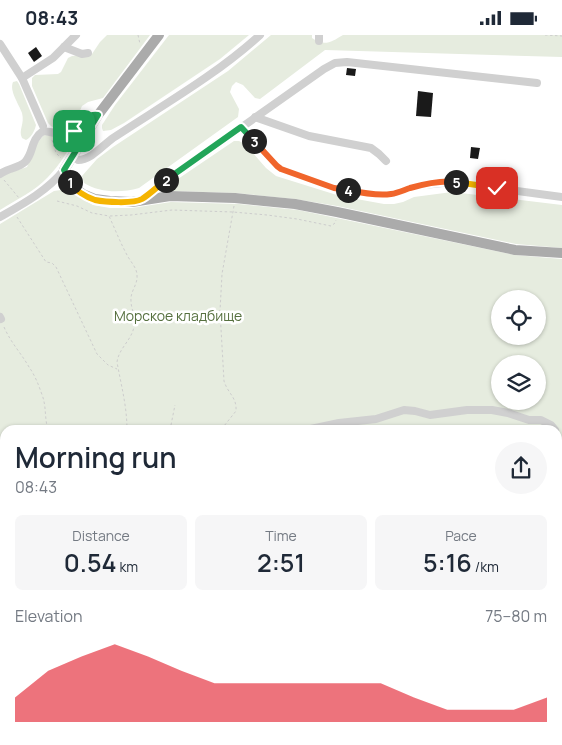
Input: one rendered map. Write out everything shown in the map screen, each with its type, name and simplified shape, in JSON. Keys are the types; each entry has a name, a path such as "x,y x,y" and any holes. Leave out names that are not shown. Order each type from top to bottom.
{"main road":[{"path":"159,35 98,115 68,163 72,186 83,194 95,199 125,202 170,196 235,198 295,204 516,250 562,253"}],"street":[{"path":"22,78 53,58 76,35"},
{"path":"0,217 53,182 68,163 86,158 108,141 223,66 260,35"},
{"path":"0,45 22,78 47,129 62,134 74,131 88,116 98,115"},
{"path":"64,47 82,54 88,53"},
{"path":"141,200 329,65 339,62 537,83"},
{"path":"255,117 309,136 371,148 386,161"},
{"path":"241,127 281,169 334,188 387,195 418,186 438,182 452,182 562,197"},
{"path":"0,175 24,163 28,158 36,137 47,129"},
{"path":"330,425 376,419 404,410 430,415 467,410 492,410 529,420 541,420 551,425"}],"path":[{"path":"545,35 562,36"},
{"path":"47,129 56,153 68,163"},
{"path":"0,175 23,203"},
{"path":"225,425 236,411 235,400 226,388 224,381 220,311 222,274 235,198"},
{"path":"57,201 77,205 92,213 109,216 172,210 233,212 282,217 331,226 335,223 337,212"},
{"path":"13,209 46,262 52,263 56,267 97,354 108,365 118,370"},
{"path":"109,216 137,272 138,282 131,295 135,326 130,338 122,348 117,362 124,393 127,425"},
{"path":"0,318 14,347 29,367 42,393 46,407 46,425"},
{"path":"171,425 175,405"}],"green space":[{"path":"107,35 150,35 103,98 88,102 82,106 75,122 71,126 64,129 56,129 48,123 32,86 32,78 35,75 58,74 68,58 92,54"},
{"path":"169,35 249,35 220,59 124,123 111,130 103,131 102,125 115,105"},
{"path":"271,35 312,35 312,38 324,43 343,35 562,35 562,57 325,50 260,99 255,98 243,85 236,82 230,92 239,109 238,117 139,188 111,191 97,189 84,183 82,176 97,159 228,71"},
{"path":"17,81 36,125 30,138 26,140 21,135 22,113 12,89 13,82"},
{"path":"76,134 77,136 64,157 43,182 0,210 0,178 27,167 38,142 44,135 63,137"},
{"path":"234,141 245,144 266,168 276,176 340,196 394,204 414,197 452,192 562,205 562,248 516,244 337,206 295,199 235,193 172,191 168,189 169,185"},
{"name":"Морское кладбище","path":"54,191 68,191 93,205 110,208 132,208 171,202 239,204 298,210 515,255 562,259 562,425 0,425 0,224"}],"building":[{"path":"36,47 42,56 34,62 28,53"},
{"path":"347,68 356,69 355,76 346,75"},
{"path":"418,91 433,93 431,117 416,116"},
{"path":"471,147 480,148 478,159 470,158"}],"route":[{"path":"74,131 88,116 98,115 64,170 72,186 83,194 95,199 132,202 141,200 241,127 281,169 334,188 380,195 398,193 412,187 438,182 497,188"}]}
